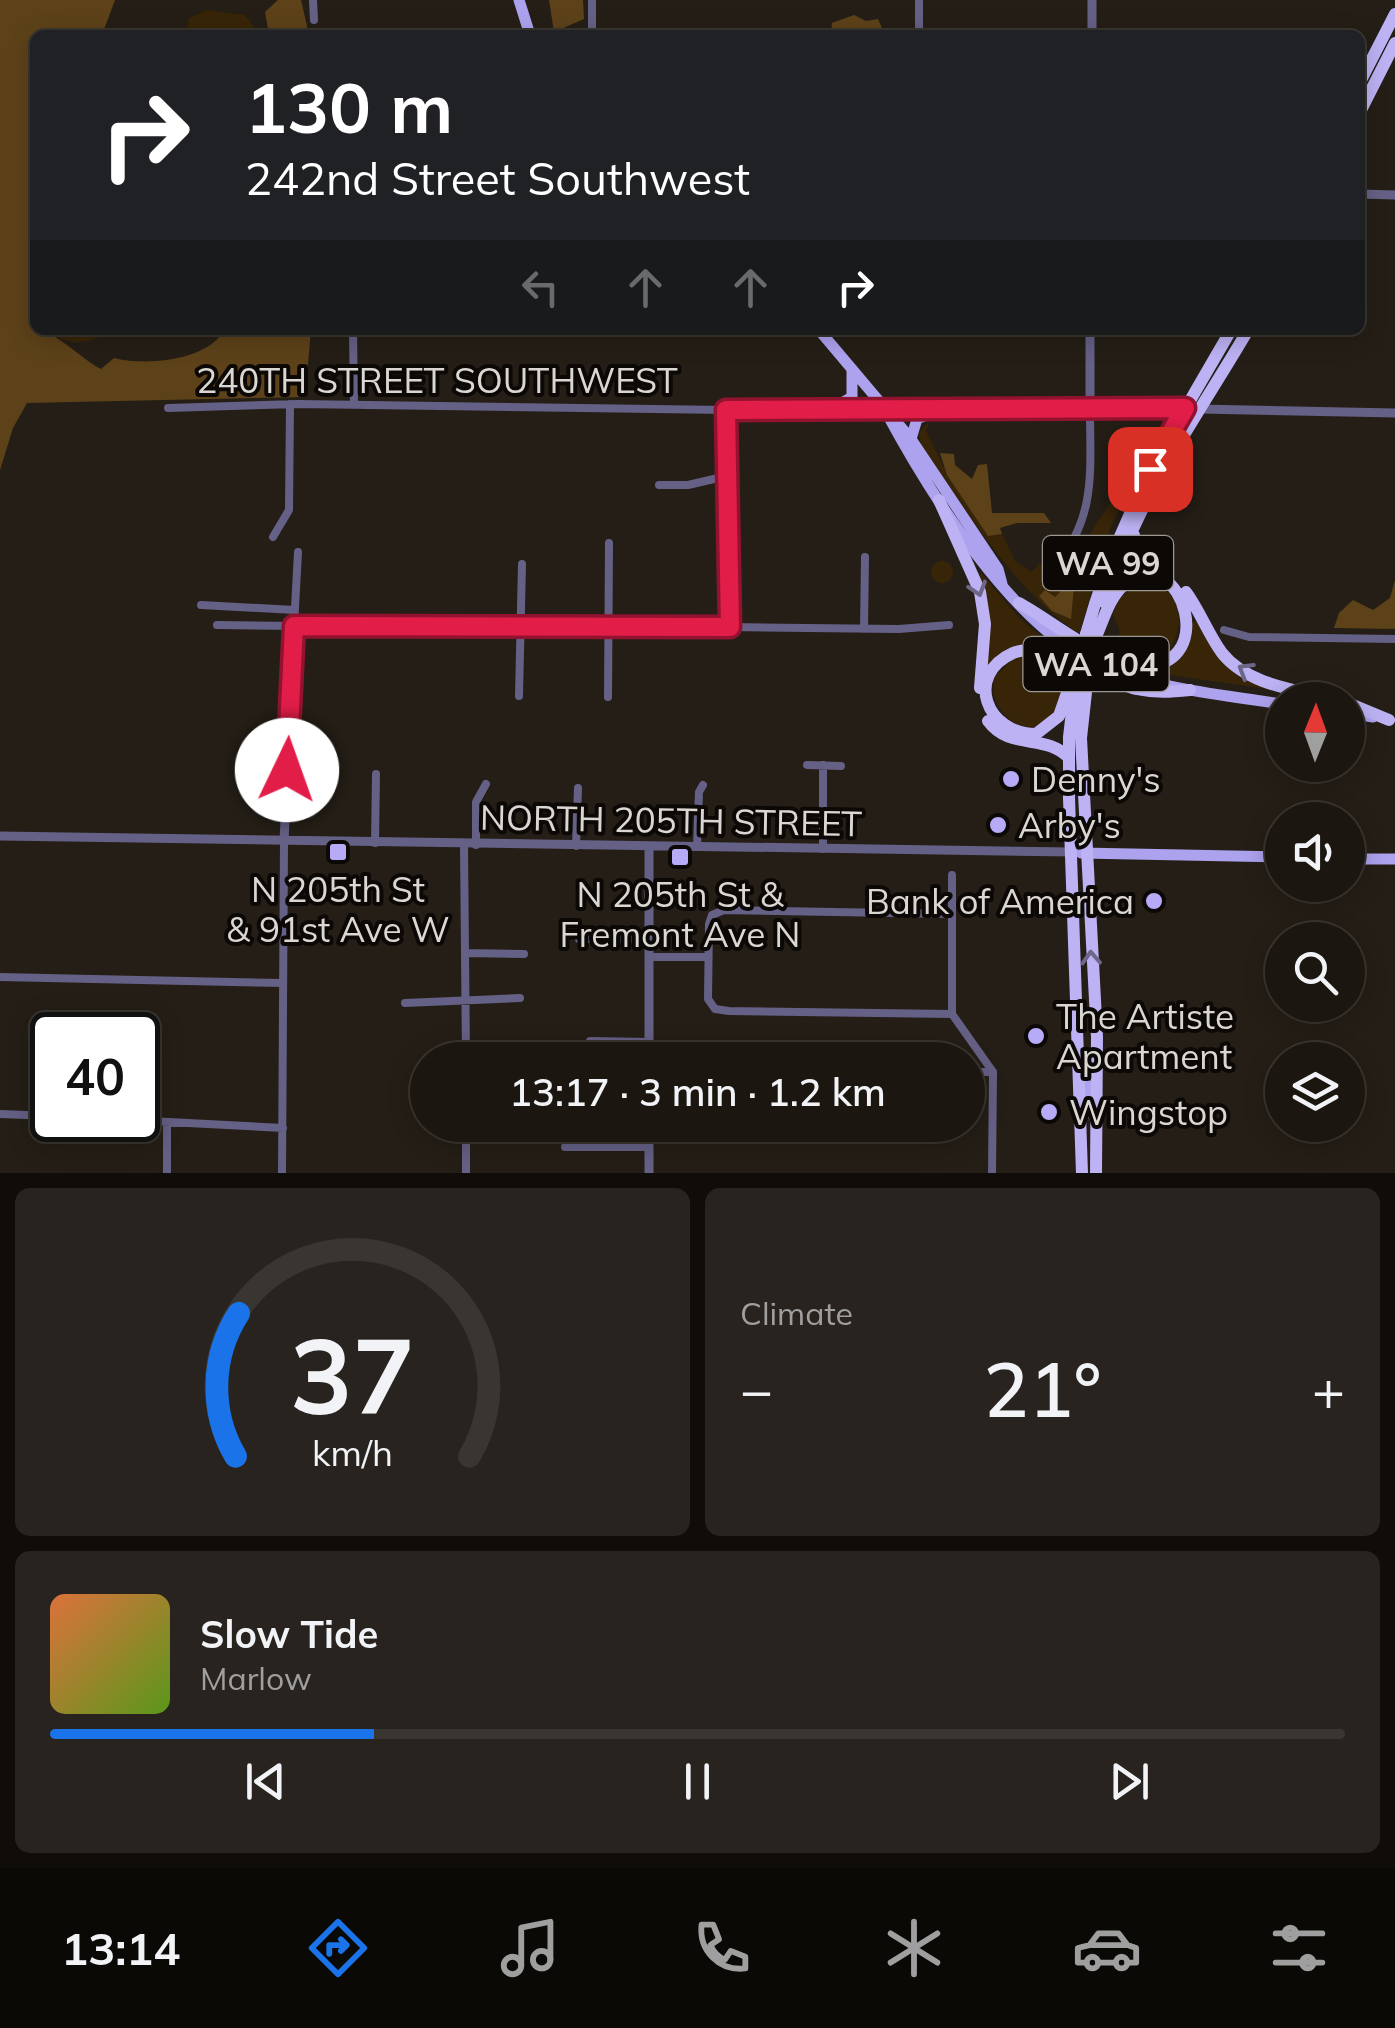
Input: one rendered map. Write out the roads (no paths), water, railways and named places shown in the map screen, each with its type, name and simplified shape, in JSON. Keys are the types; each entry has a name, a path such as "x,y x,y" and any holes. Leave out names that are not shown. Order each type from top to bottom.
{"highway":[{"path":"1365,72 1395,14"},
{"path":"1365,102 1395,43"},
{"name":"WA 99","path":"1090,637 1137,519 1227,335"},
{"name":"WA 99","path":"1096,1173 1097,1122 1069,758 1082,680 1110,554 1136,493 1244,335"},
{"path":"939,500 980,592 985,624 980,694 986,717 1010,740 1049,744 1069,758"},
{"path":"1137,519 1132,546 1136,558 1187,592 1220,650 1237,668 1270,682"},
{"path":"1019,603 1096,650 1138,664 1158,662 1178,649 1186,634 1186,608 1180,595 1165,582 1147,577 1131,581 1116,594 1090,637"},
{"path":"1082,680 1059,716 1036,734 1007,728 990,711 986,689 992,671 1004,658 1021,650 1042,652 1132,688 1158,693 1190,690"},
{"name":"WA 99","path":"1082,680 1082,1173"},
{"path":"1365,710 1392,720"}],"main road":[{"path":"519,0 528,30"},
{"name":"WA 104","path":"824,335 886,412 939,500 1002,584 1060,642 1098,665 1190,690 1265,701"},
{"path":"828,411 852,397 851,365"},
{"name":"WA 104","path":"886,412 911,439 998,569 1002,584"},
{"path":"911,439 917,419 934,412"},
{"path":"1365,716 1392,720"},
{"name":"NORTH 205TH STREET","path":"1079,853 1265,858"},
{"path":"1365,858 1395,859"},
{"path":"1081,1077 1089,1086 1090,1111 1097,1122"}],"street":[{"path":"314,0 314,20"},
{"path":"592,0 592,30"},
{"path":"918,30 919,0"},
{"path":"1092,0 1092,30"},
{"path":"1365,194 1395,194"},
{"path":"353,335 354,404"},
{"path":"1054,568 1071,548 1087,512 1090,335"},
{"path":"272,538 289,510 290,404"},
{"name":"240TH STREET SOUTHWEST","path":"168,408 354,404 886,412 1192,408 1395,413"},
{"path":"726,410 730,627"},
{"path":"658,485 688,485 726,476"},
{"path":"608,697 610,543"},
{"path":"282,1173 284,842 298,552"},
{"path":"864,629 865,557"},
{"path":"519,696 522,564"},
{"path":"201,605 295,610"},
{"path":"217,625 864,629 949,625"},
{"path":"1224,630 1250,637 1395,639"},
{"path":"807,765 841,766"},
{"path":"823,766 823,850"},
{"path":"375,843 376,774"},
{"path":"476,844 476,802 486,784"},
{"path":"697,847 699,792 703,785"},
{"path":"576,846 578,788"},
{"name":"NORTH 205TH STREET","path":"0,836 1079,853"},
{"path":"464,844 466,1042"},
{"path":"649,1042 650,847"},
{"path":"952,875 948,914 952,1014 994,1072 992,1173"},
{"path":"948,914 724,910 712,915 708,998 716,1008 952,1014"},
{"path":"579,940 649,939"},
{"path":"466,954 524,954"},
{"path":"649,957 708,957"},
{"path":"0,977 283,983"},
{"path":"405,1003 520,998"},
{"path":"985,1072 994,1072"},
{"path":"0,1114 30,1115"},
{"path":"160,1122 283,1128"},
{"path":"167,1122 167,1173"},
{"path":"466,1142 466,1173"},
{"path":"649,1142 649,1173"},
{"path":"564,1147 649,1147"}],"place":[{"name":"Denny's","path":"1011,779"},
{"name":"Arby's","path":"998,825"},
{"name":"N 205th St & 91st Ave W","path":"338,852"},
{"name":"N 205th St & Fremont Ave N","path":"680,857"},
{"name":"Bank of America","path":"1154,901"},
{"name":"The Artiste Apartment","path":"1036,1036"},
{"name":"Wingstop","path":"1049,1112"}]}
